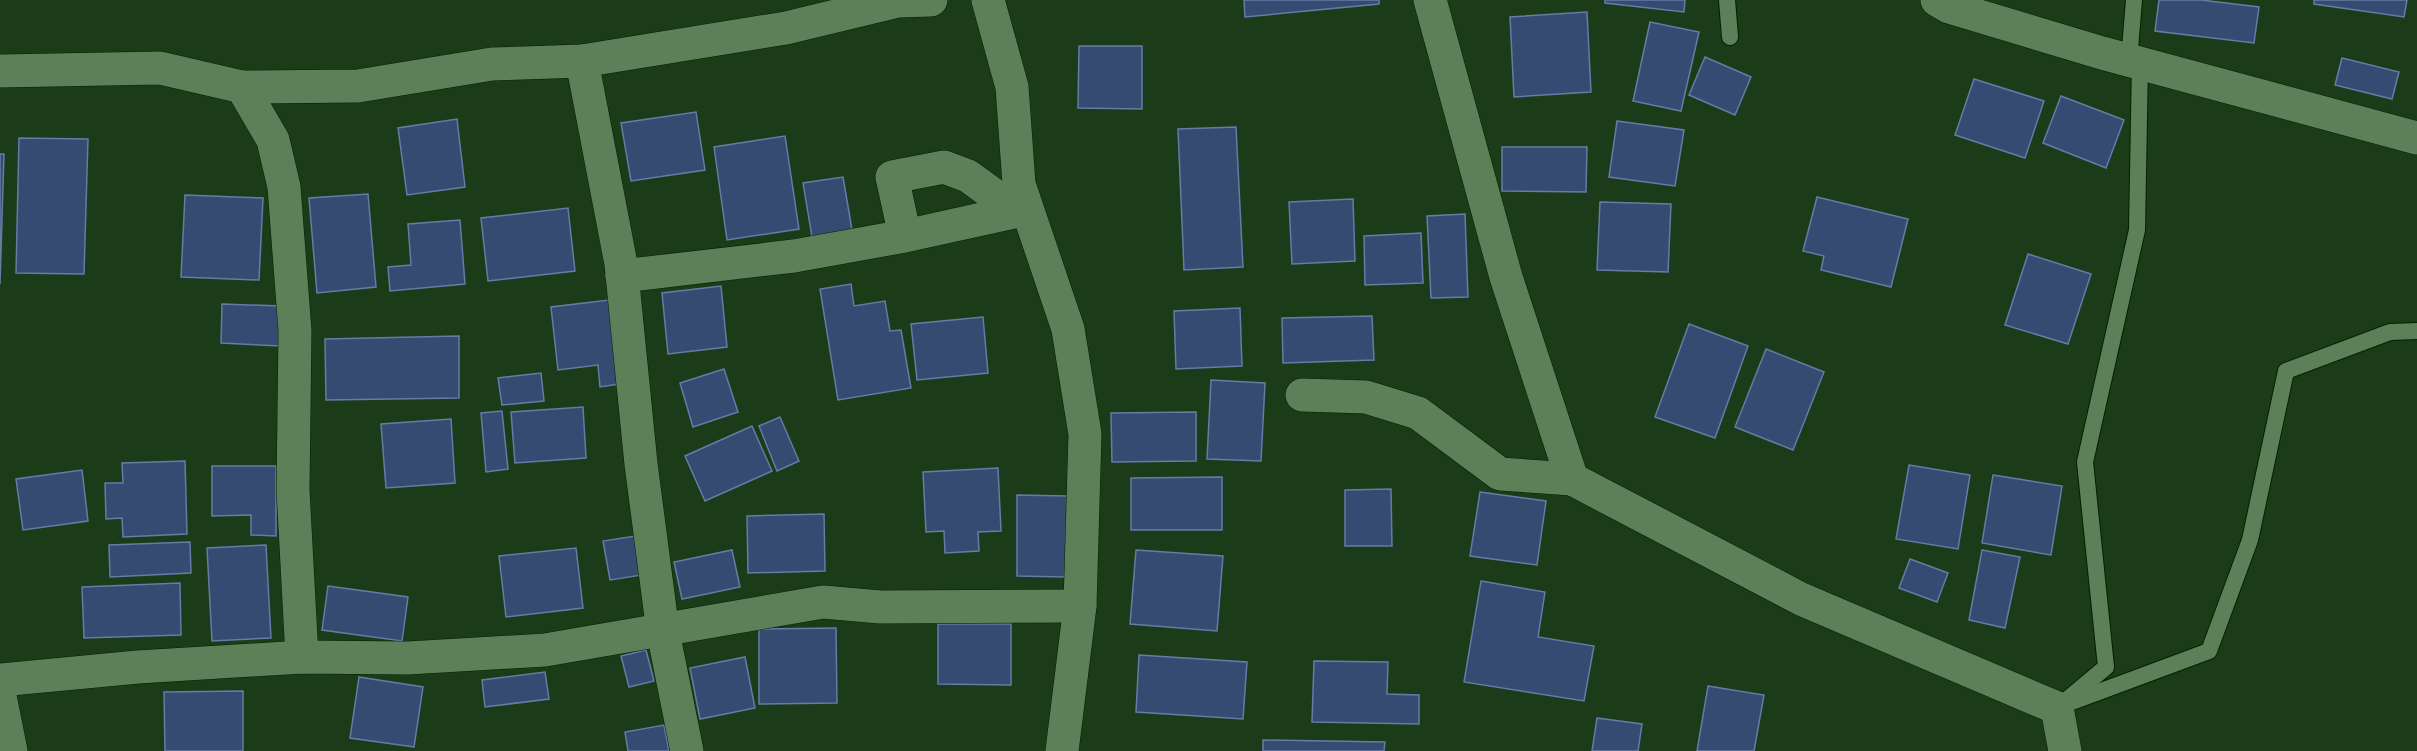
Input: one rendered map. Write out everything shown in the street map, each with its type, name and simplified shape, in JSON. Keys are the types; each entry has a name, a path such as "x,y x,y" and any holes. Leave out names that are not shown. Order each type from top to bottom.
{"street":[{"path":"0,71 160,68 242,87 357,86 492,64 582,61 786,28 898,2 931,0"},
{"path":"988,0 1012,87 1022,210 1068,329 1085,434 1080,606 1062,751"},
{"path":"1430,0 1506,277 1572,479"},
{"path":"1938,0 1949,7 2134,62 2416,132"},
{"path":"582,61 622,276 641,464 663,632 687,751"},
{"path":"242,87 273,140 284,187 295,331 293,490 302,657"},
{"path":"905,236 892,177 944,167 968,176 1022,210"},
{"path":"622,276 794,256 905,236 1022,210"},
{"path":"1302,395 1366,397 1418,413 1500,474 1572,479 1801,599 2057,708 2065,751"},
{"path":"0,680 138,667 302,657 408,658 545,650 663,632 823,602 880,607 1080,606"},
{"path":"0,696 11,751"}],"lane":[{"path":"1727,0 1730,38"},
{"path":"2057,708 2106,666 2085,462 2137,230 2134,0"},
{"path":"2057,708 2209,651 2250,540 2286,371 2390,332 2417,332"}],"building":[{"path":"1244,0 1379,0 1379,4 1245,17"},
{"path":"1605,0 1685,0 1684,12 1605,3"},
{"path":"2159,0 2201,0 2259,7 2254,43 2155,31"},
{"path":"2314,0 2407,0 2404,17 2314,4"},
{"path":"1587,12 1591,92 1514,97 1510,17"},
{"path":"1650,22 1699,32 1681,111 1633,101"},
{"path":"1079,46 1142,46 1142,109 1078,108"},
{"path":"1705,57 1751,77 1735,115 1689,95"},
{"path":"2342,58 2399,72 2392,99 2335,85"},
{"path":"1974,79 2044,101 2025,158 1955,135"},
{"path":"2061,96 2124,120 2106,168 2043,143"},
{"path":"696,112 705,170 631,181 621,123"},
{"path":"457,119 465,187 407,195 398,128"},
{"path":"1617,121 1684,130 1675,186 1609,177"},
{"path":"1236,127 1243,267 1184,270 1178,129"},
{"path":"785,136 799,229 727,240 714,147"},
{"path":"19,138 88,139 84,274 16,273"},
{"path":"1502,147 1587,147 1586,192 1502,191"},
{"path":"0,154 4,154 0,284"},
{"path":"843,177 852,230 812,237 803,183"},
{"path":"368,194 376,287 317,293 309,198"},
{"path":"185,195 263,198 259,280 181,277"},
{"path":"1817,197 1908,219 1891,287 1821,270 1824,256 1803,251"},
{"path":"1353,199 1355,261 1292,264 1289,202"},
{"path":"1600,202 1671,204 1668,272 1597,270"},
{"path":"568,208 575,271 488,281 481,218"},
{"path":"1465,214 1468,297 1431,298 1427,216"},
{"path":"460,220 465,284 390,291 388,267 411,265 408,224"},
{"path":"1421,233 1423,283 1365,285 1364,236"},
{"path":"2028,254 2091,274 2068,344 2005,325"},
{"path":"851,284 854,306 885,301 890,331 901,330 911,388 838,400 820,289"},
{"path":"721,286 727,347 668,354 662,293"},
{"path":"609,300 619,384 600,387 598,365 558,370 551,307"},
{"path":"222,304 282,306 280,346 221,343"},
{"path":"1240,308 1242,366 1176,369 1174,311"},
{"path":"1372,316 1374,360 1283,363 1282,318"},
{"path":"983,317 988,373 917,380 911,324"},
{"path":"1689,324 1748,346 1715,438 1655,417"},
{"path":"459,336 459,398 326,400 325,339"},
{"path":"1766,349 1824,372 1793,450 1735,427"},
{"path":"724,369 738,412 693,427 680,383"},
{"path":"541,373 544,401 502,405 498,378"},
{"path":"1211,380 1265,383 1261,461 1207,459"},
{"path":"583,407 586,458 515,463 511,412"},
{"path":"502,411 508,469 486,472 481,413"},
{"path":"1196,412 1196,461 1112,462 1111,413"},
{"path":"780,417 799,461 777,471 759,426"},
{"path":"451,419 455,483 386,488 381,424"},
{"path":"752,426 772,471 705,501 685,456"},
{"path":"185,461 187,534 123,537 122,518 106,519 105,483 123,483 122,463"},
{"path":"1909,465 1970,475 1958,549 1896,539"},
{"path":"212,466 276,466 276,536 251,535 251,515 212,516"},
{"path":"998,468 1001,531 978,532 979,551 945,553 944,531 926,532 923,472"},
{"path":"82,470 88,521 23,530 16,479"},
{"path":"1993,475 2062,486 2051,555 1982,543"},
{"path":"1222,477 1222,530 1131,530 1131,478"},
{"path":"1391,489 1392,546 1345,546 1345,490"},
{"path":"1480,492 1546,501 1537,565 1470,556"},
{"path":"1017,495 1067,496 1066,577 1017,576"},
{"path":"824,514 825,571 748,573 747,516"},
{"path":"635,536 642,575 610,580 603,541"},
{"path":"190,542 191,573 110,577 109,545"},
{"path":"266,545 271,638 212,641 207,548"},
{"path":"576,548 583,608 506,617 499,556"},
{"path":"732,550 740,587 682,599 674,562"},
{"path":"1136,550 1223,556 1217,631 1130,624"},
{"path":"1982,550 2020,557 2005,628 1969,620"},
{"path":"1910,559 1948,573 1937,602 1899,588"},
{"path":"1481,581 1545,592 1538,637 1594,646 1584,701 1464,682"},
{"path":"180,583 181,635 84,638 82,587"},
{"path":"328,586 408,597 402,641 322,630"},
{"path":"938,624 1011,624 1011,685 938,684"},
{"path":"836,628 837,703 759,704 759,629"},
{"path":"646,650 654,681 629,687 621,656"},
{"path":"1139,655 1247,662 1243,719 1136,712"},
{"path":"745,657 755,708 700,719 690,668"},
{"path":"1314,661 1388,662 1387,694 1419,695 1419,724 1312,722"},
{"path":"545,672 549,699 485,707 482,680"},
{"path":"359,677 423,687 414,747 350,738"},
{"path":"1708,686 1764,695 1754,751 1697,751"},
{"path":"243,691 243,751 165,751 164,692"},
{"path":"1597,718 1642,724 1638,751 1592,751"},
{"path":"664,725 669,751 628,751 625,732"},
{"path":"1263,740 1385,742 1384,751 1263,751"}]}
